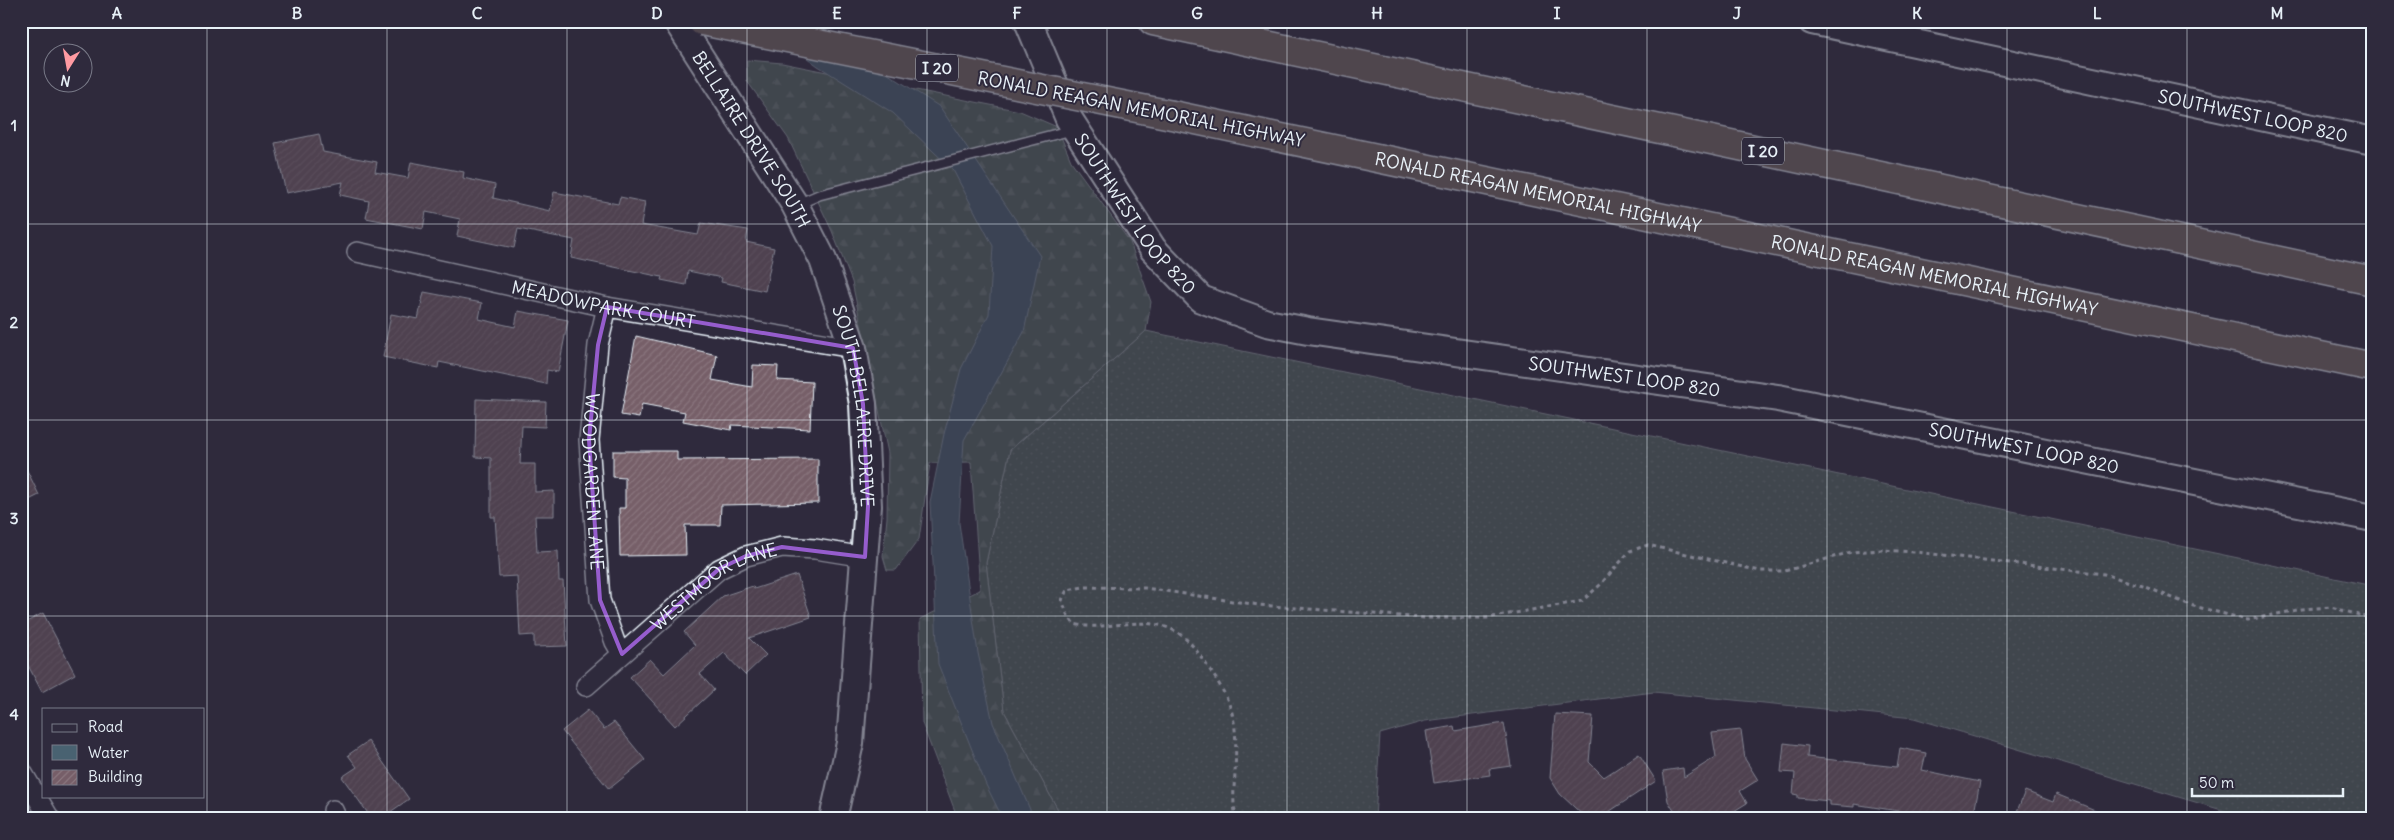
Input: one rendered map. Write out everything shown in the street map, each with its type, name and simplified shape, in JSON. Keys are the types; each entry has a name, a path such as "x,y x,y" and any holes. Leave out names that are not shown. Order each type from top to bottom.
{"highway":[{"name":"RONALD REAGAN MEMORIAL HIGHWAY","path":"702,21 1172,115 2373,367"},
{"name":"I 20","path":"1152,21 2373,281"}],"street":[{"name":"BELLAIRE DRIVE SOUTH","path":"677,21 795,205 823,260"},
{"name":"SOUTHWEST LOOP 820","path":"1028,21 1075,129 1153,249 1201,299 1267,323 1308,331 1778,398 2373,518"},
{"name":"SOUTHWEST LOOP 820","path":"1812,21 2373,140"},
{"name":"MEADOWPARK COURT","path":"357,252 607,307 853,348"},
{"name":"SOUTH BELLAIRE DRIVE","path":"823,260 853,348 863,404 868,462 868,506 864,557"},
{"name":"WOODGARDEN LANE","path":"607,307 598,345 589,440 600,600 615,642 622,654"},
{"name":"WESTMOOR LANE","path":"586,686 719,569 746,556 782,547 815,549 864,557"},
{"path":"833,819 850,743 864,557"},
{"path":"21,770 50,819"}],"lane":[{"path":"795,205 819,196 1075,129"}],"path":[{"path":"1237,819 1234,797 1235,718 1223,689 1191,644 1171,629 1151,624 1085,627 1074,624 1067,614 1062,600 1067,590 1083,587 1145,588 1259,605 1425,618 1487,618 1582,601 1600,585 1630,551 1648,545 1760,571 1785,571 1851,552 1881,550 2057,567 2104,574 2146,587 2190,605 2248,620 2276,616 2302,609 2331,607 2373,619"}],"highlighted area":[{"path":"607,307 853,348 863,404 868,506 865,557 782,547 746,556 719,569 622,654 600,600 589,440 598,345"}],"green space":[{"path":"747,60 782,63 1020,111 1057,127 1071,161 1130,242 1151,302 1146,331 1010,450 986,563 1004,711 1063,819 958,819 922,723 920,619 980,590 971,462 930,463 919,539 896,570 887,570 883,556 887,518 888,453 852,282 832,231 788,138 747,81"},
{"path":"1146,331 2373,586 2373,819 2252,819 1914,718 1654,692 1425,721 1380,734 1375,819 1063,819 1004,711 986,563 1010,450"}],"water":[{"path":"757,21 805,21 940,107 1040,256 1024,332 964,440 959,523 978,653 993,723 1034,819 1003,819 986,785 938,664 930,502 944,434 961,369 989,314 993,246 953,170 893,113 818,66"}],"building":[{"path":"319,134 323,152 377,162 375,172 408,178 411,162 464,172 463,178 495,185 493,198 550,211 554,192 618,204 620,197 645,202 641,225 698,235 701,223 748,230 746,242 774,248 765,291 721,282 722,278 688,271 686,285 661,280 662,277 571,258 574,240 518,229 514,248 457,236 460,219 426,212 423,229 366,218 369,201 340,195 343,182 286,193 275,143"},
{"path":"424,292 482,303 479,319 515,327 518,311 568,320 558,372 547,370 546,384 439,362 438,368 383,357 391,314 418,319"},
{"path":"636,336 717,355 712,380 752,387 753,365 778,366 777,380 812,382 810,429 732,425 731,430 683,421 685,412 642,404 639,418 621,415"},
{"path":"476,399 546,402 545,427 522,426 520,464 535,464 535,492 554,491 554,516 535,516 537,552 558,551 559,581 563,581 567,646 534,647 534,635 520,636 517,576 499,577 495,517 491,517 491,458 475,457"},
{"path":"613,451 677,451 677,460 818,459 818,503 721,505 720,525 685,525 686,555 620,556 619,508 625,508 625,478 613,477"},
{"path":"21,458 39,495 21,504"},
{"path":"797,575 811,617 749,638 766,655 745,675 724,653 700,674 714,690 675,726 630,677 650,659 664,674 695,645 684,632 723,596 753,586 754,589"},
{"path":"43,613 75,674 42,692 21,652 21,625"},
{"path":"588,710 604,729 614,722 645,760 609,789 562,731"},
{"path":"1555,714 1593,716 1589,762 1604,777 1639,754 1656,781 1598,819 1587,819 1560,794 1550,778"},
{"path":"1504,723 1511,766 1489,769 1490,775 1434,783 1426,731 1454,726 1455,731"},
{"path":"1741,730 1745,759 1758,780 1740,791 1747,803 1721,819 1679,819 1668,801 1663,771 1683,768 1684,777 1716,757 1712,733"},
{"path":"368,741 409,799 380,819 372,819 342,777 357,767 348,755"},
{"path":"1784,743 1808,746 1807,757 1897,767 1900,748 1926,753 1922,770 1980,782 1973,818 1946,813 1945,817 1918,812 1917,814 1854,804 1854,807 1830,805 1830,801 1798,798 1798,795 1793,794 1795,773 1781,772"},
{"path":"2025,791 2053,802 2056,794 2117,819 2014,819"}]}
